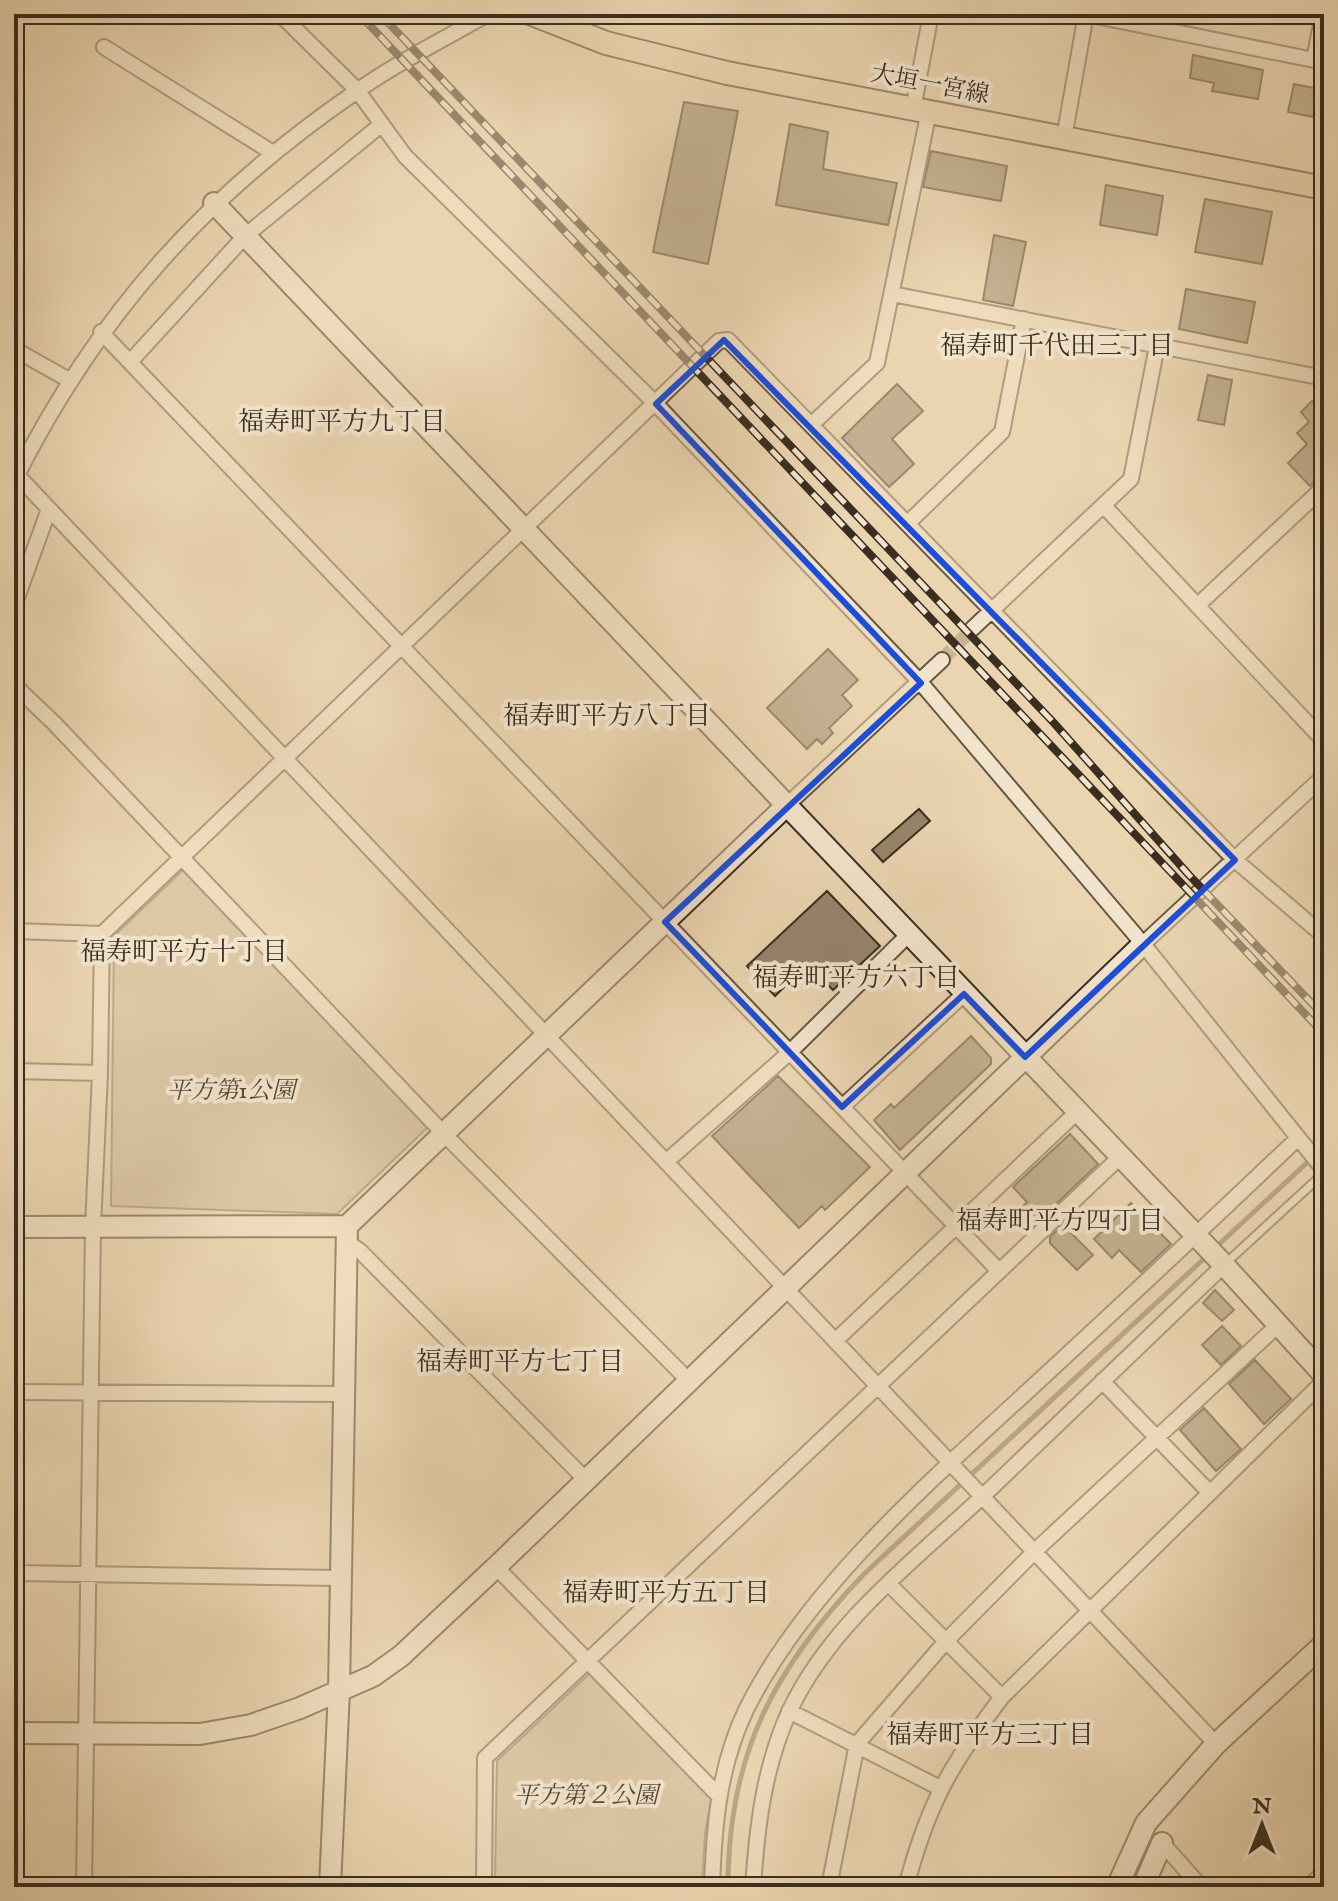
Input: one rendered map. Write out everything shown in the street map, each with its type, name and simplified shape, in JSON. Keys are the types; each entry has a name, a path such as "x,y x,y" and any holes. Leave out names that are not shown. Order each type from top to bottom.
{"main road":[{"name":"大垣一宮線","path":"532,14 606,43 681,62 1324,188"}],"street":[{"path":"280,14 357,90 405,156 656,404 921,683 1143,944 1323,1170"},
{"path":"488,14 357,90 273,153 214,203 101,332 69,380 16,478 49,509 283,760 1036,1550 1216,1744"},
{"path":"811,425 877,363 892,294 921,110 931,14"},
{"path":"1064,138 1086,14 1314,60 1323,14"},
{"path":"104,47 273,153"},
{"path":"130,362 245,236 382,124"},
{"path":"214,203 1211,1252 1324,1375"},
{"path":"892,294 1324,378"},
{"path":"909,522 1002,432 1024,319"},
{"path":"101,332 999,1271"},
{"path":"84,1887 93,1227 102,934 719,341 728,340 909,522 991,611 1235,860 1324,936"},
{"path":"972,629 1131,479 1157,346"},
{"path":"14,349 69,380"},
{"path":"1198,605 1324,487"},
{"path":"1104,506 1324,741"},
{"path":"14,606 49,509"},
{"path":"330,1887 339,1690 347,1234 444,1134 942,660"},
{"path":"14,685 444,1134 689,1381"},
{"path":"14,1733 200,1734 251,1725 373,1676 401,1656 1143,944 1324,776"},
{"path":"14,931 102,934"},
{"path":"667,1161 790,1052 908,935"},
{"path":"842,1107 964,994"},
{"path":"14,1071 100,1073"},
{"path":"835,1341 1077,1112"},
{"path":"753,1887 758,1819 789,1711 810,1673 888,1583 979,1493 1102,1381 1303,1144"},
{"path":"484,1887 485,1758 1120,1157"},
{"path":"14,1227 347,1234"},
{"path":"347,1234 360,1251 586,1480"},
{"path":"712,1887 719,1796 732,1743 778,1654 810,1608 955,1467 1211,1252"},
{"path":"829,1887 857,1744 947,1640 1036,1550 1278,1325"},
{"path":"1102,1381 1210,1493"},
{"path":"906,1887 927,1814 940,1788 961,1751 1002,1697 1324,1381"},
{"path":"14,1392 342,1394"},
{"path":"496,1567 719,1796"},
{"path":"14,1573 339,1578"},
{"path":"888,1583 1002,1697"},
{"path":"1117,1887 1146,1823 1216,1744 1324,1644"},
{"path":"789,1711 940,1788"},
{"path":"1143,1887 1162,1843 1201,1887"},
{"path":"1309,1887 1324,1872"}],"lane":[{"path":"1211,1252 1323,1170"}],"highlighted area":[{"path":"724,340 1235,860 1025,1057 964,994 842,1107 665,922 921,683 656,404"}],"green space":[{"name":"平方第1公園","path":"184,869 429,1126 337,1214 111,1206 114,936"},
{"name":"平方第２公園","path":"589,1674 711,1798 702,1884 495,1882 497,1761"}],"building":[{"path":"1193,55 1263,70 1258,99 1212,91 1214,83 1190,78"},
{"path":"1294,84 1324,90 1324,119 1288,112"},
{"path":"684,102 738,111 708,264 653,252"},
{"path":"790,124 828,132 823,169 897,183 888,225 776,205"},
{"path":"931,151 1007,166 1001,201 923,187"},
{"path":"1106,185 1163,196 1157,235 1100,225"},
{"path":"1205,199 1272,212 1262,264 1195,252"},
{"path":"994,235 1026,242 1013,306 983,300"},
{"path":"1186,289 1255,302 1247,343 1179,329"},
{"path":"1208,375 1232,380 1224,425 1198,420"},
{"path":"897,384 923,411 892,439 914,464 889,487 842,438"},
{"path":"1312,401 1322,410 1324,408 1324,448 1317,454 1324,461 1324,473 1310,486 1288,463 1307,444 1297,433 1309,422 1301,412"},
{"path":"828,649 858,680 842,695 852,706 829,728 833,733 822,744 817,739 807,749 767,708"},
{"path":"919,809 930,821 883,862 872,850"},
{"path":"827,891 880,946 833,990 808,964 775,996 747,966"},
{"path":"971,1036 991,1058 991,1064 900,1150 874,1120 891,1104 894,1108"},
{"path":"778,1076 870,1167 825,1210 822,1206 799,1228 712,1136"},
{"path":"1070,1134 1098,1164 1036,1223 1021,1208 1027,1202 1013,1187"},
{"path":"1131,1203 1171,1244 1141,1272 1119,1250 1112,1258 1094,1239"},
{"path":"1063,1225 1093,1255 1077,1270 1050,1243 1050,1237"},
{"path":"1215,1290 1234,1310 1222,1321 1203,1303"},
{"path":"1222,1326 1241,1346 1221,1365 1202,1345"},
{"path":"1255,1360 1291,1399 1264,1424 1229,1384"},
{"path":"1204,1408 1241,1449 1216,1471 1180,1430"}],"waterway":[{"path":"1216,1247 1324,1147"},
{"path":"728,1887 730,1839 747,1754 781,1679 805,1644 864,1574 1209,1254"}],"tunnel":[{"path":"942,660 972,629"}],"railway":[{"path":"359,14 1324,1034"},
{"path":"380,14 1054,723 1189,875 1324,1016"}],"district":[{"name":"福寿町千代田三丁目","path":"1057,346"},
{"name":"福寿町平方九丁目","path":"342,422"},
{"name":"福寿町平方八丁目","path":"607,716"},
{"name":"福寿町平方十丁目","path":"184,952"},
{"name":"福寿町平方六丁目","path":"856,978"},
{"name":"福寿町平方四丁目","path":"1060,1221"},
{"name":"福寿町平方七丁目","path":"520,1362"},
{"name":"福寿町平方五丁目","path":"666,1593"},
{"name":"福寿町平方三丁目","path":"990,1735"}]}
